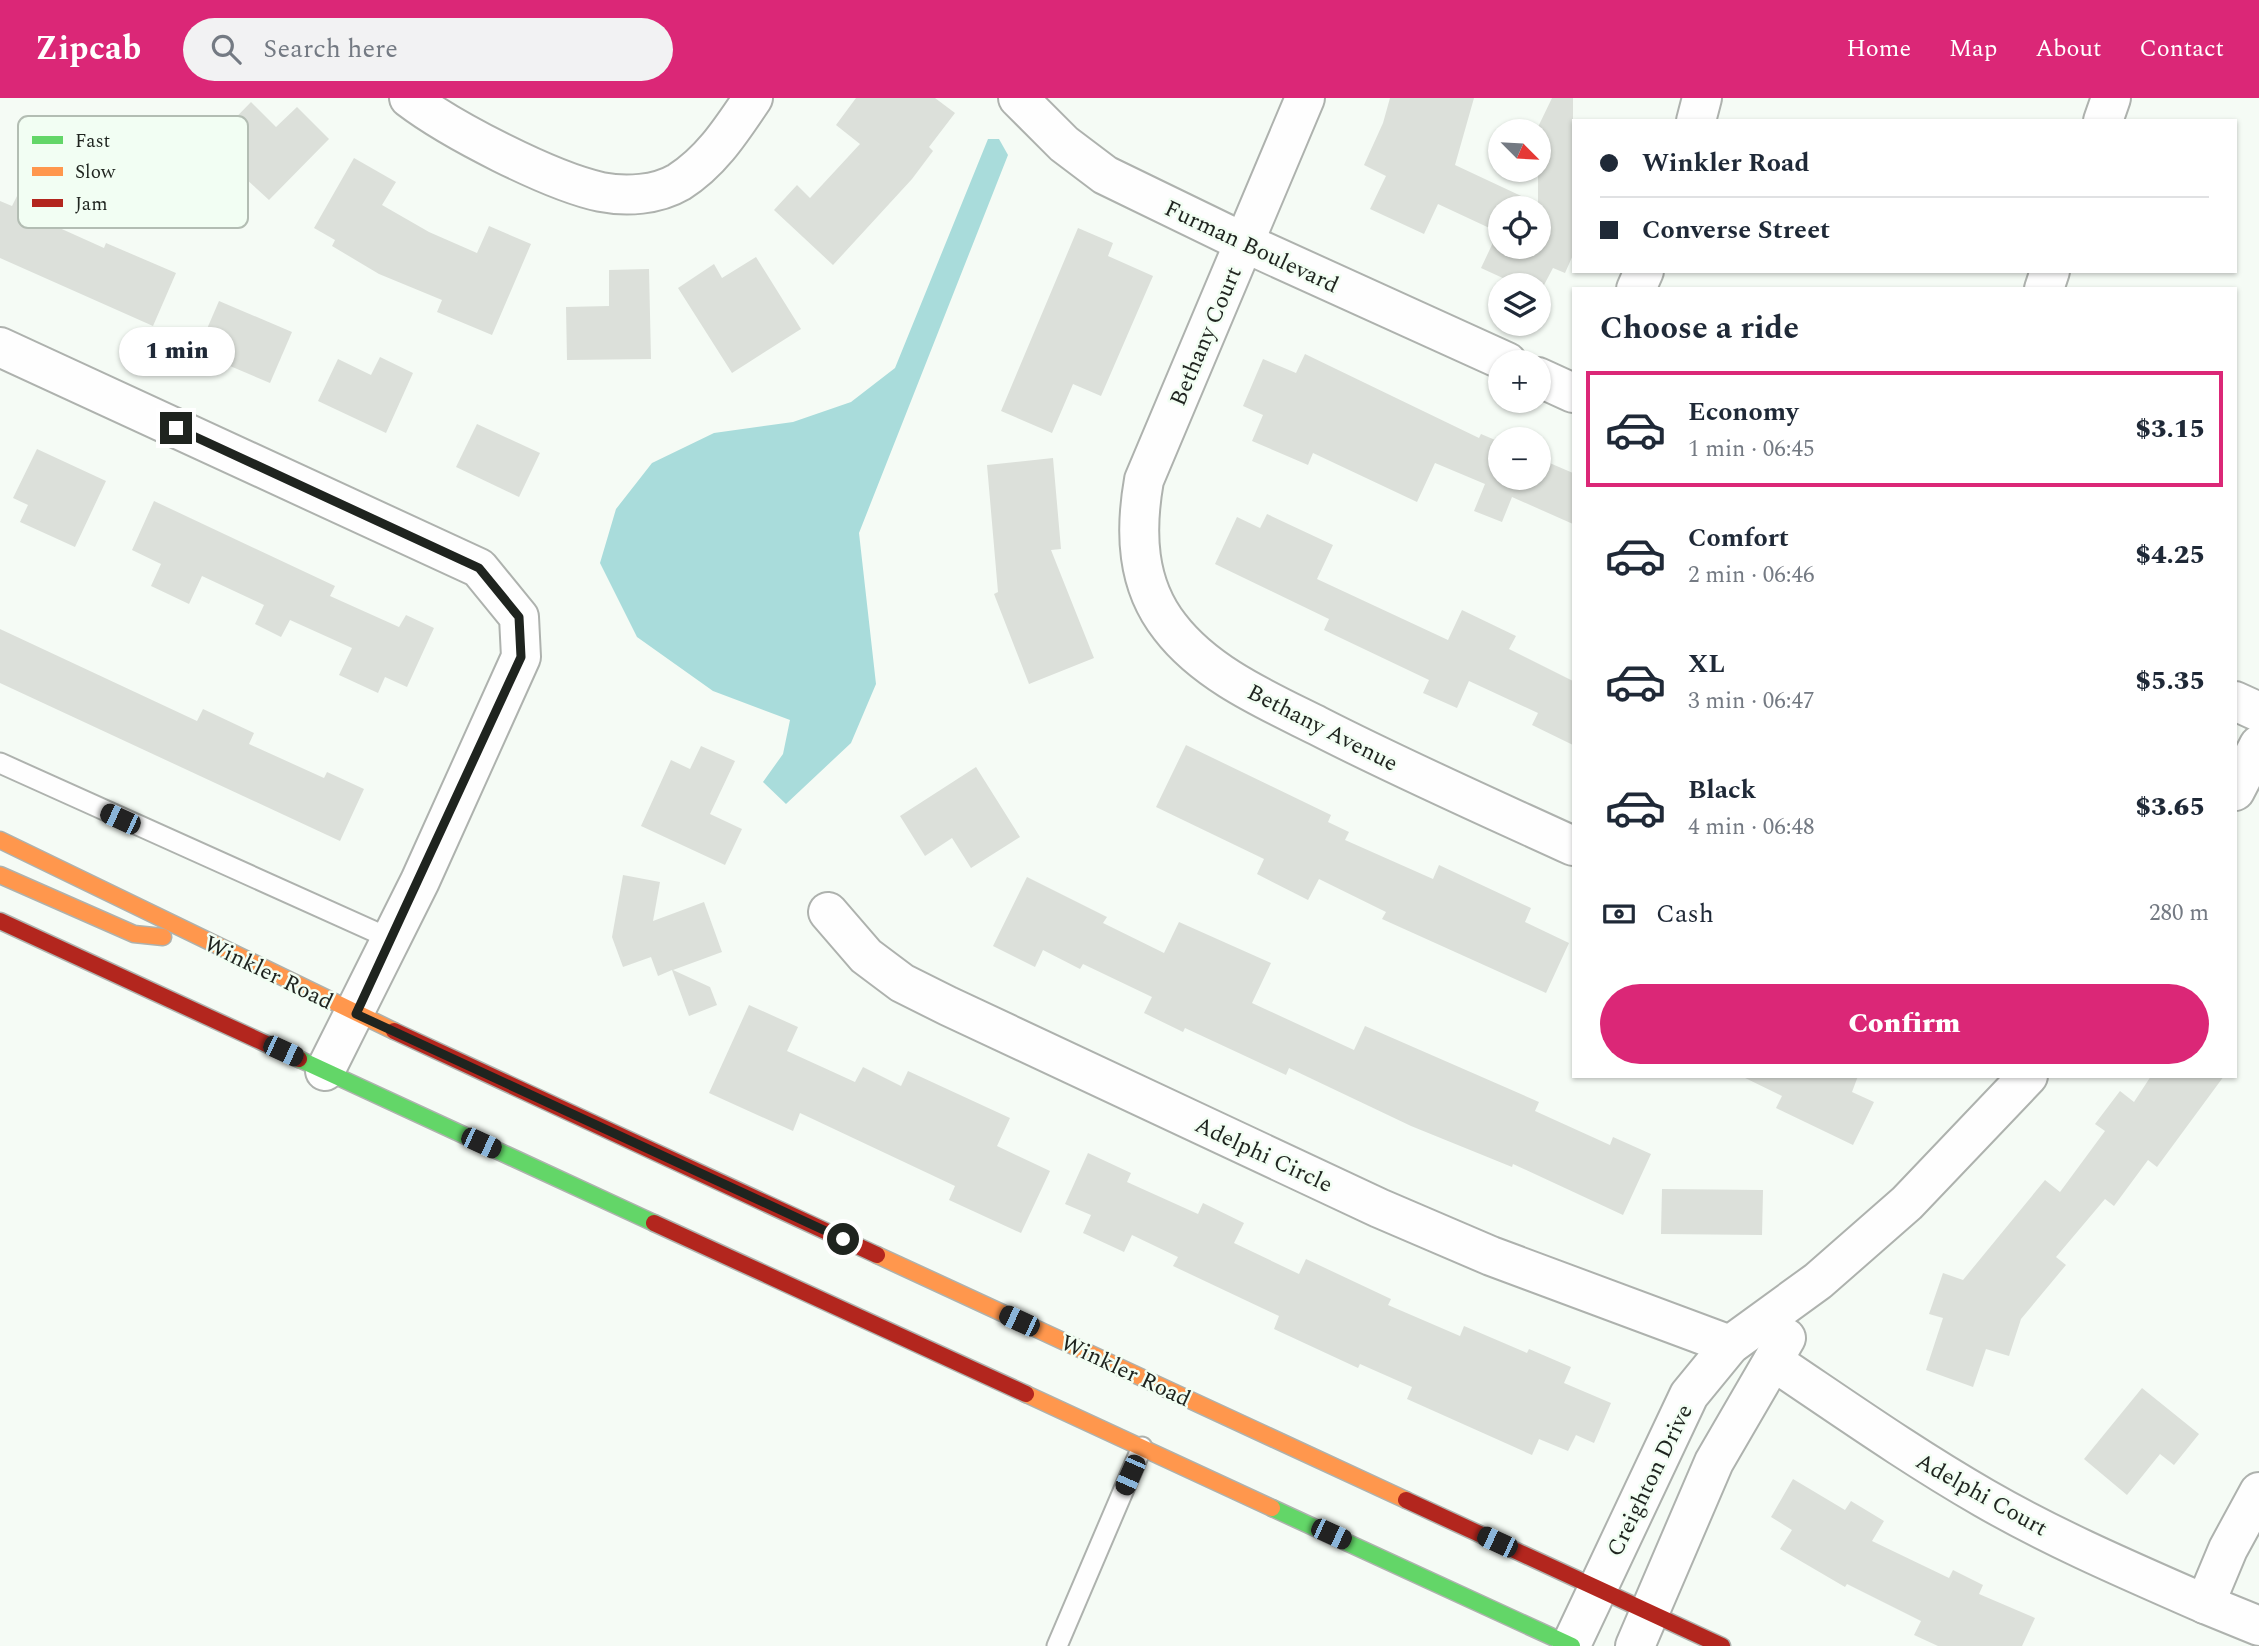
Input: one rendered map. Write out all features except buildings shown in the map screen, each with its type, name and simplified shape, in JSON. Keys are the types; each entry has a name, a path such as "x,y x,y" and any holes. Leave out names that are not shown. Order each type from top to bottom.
{"street":[{"path":"410,98 431,115 568,181 602,192 641,195 677,183 708,160 753,98"},
{"name":"Furman Boulevard","path":"1018,98 1064,144 1105,175 1245,243 1488,353"},
{"name":"Bethany Court","path":"1139,540 1137,517 1144,480 1305,98"},
{"path":"1697,119 1702,98"},
{"path":"2104,119 2110,98"},
{"path":"0,347 479,568 519,617 521,657 356,1014 325,1071"},
{"path":"1551,383 1572,393"},
{"name":"Bethany Avenue","path":"1139,540 1139,557 1151,594 1169,625 1196,655 1265,700 1572,846"},
{"path":"2237,702 2259,712"},
{"path":"2237,787 2259,745"},
{"name":"Winkler Road","path":"0,840 356,1014 1597,1588 1643,1630 1722,1646"},
{"path":"0,875 134,934 214,945"},
{"name":"Adelphi Circle","path":"828,912 866,957 902,984 1379,1208 1491,1256 1730,1345"},
{"path":"0,920 1572,1646"},
{"name":"Creighton Drive","path":"1572,1646 1689,1395 1730,1345 1818,1281 1907,1203 2026,1078"},
{"name":"Creighton Drive","path":"1643,1630 1714,1462 1818,1281"},
{"name":"Adelphi Court","path":"1773,1361 1911,1454 1985,1499 2093,1555 2259,1626"},
{"path":"2205,1604 2228,1549 2259,1492"}],"lane":[{"path":"0,763 391,939"},
{"path":"1058,1646 1142,1447"}],"water":[{"path":"988,139 999,139 1008,155 859,533 876,684 851,743 786,804 763,782 783,754 790,720 713,691 637,637 600,563 616,509 652,463 714,433 793,422 851,402 895,368"}],"traffic: fast":[{"path":"299,1059 654,1223"},
{"path":"1272,1508 1572,1646"}],"traffic: slow":[{"path":"0,840 394,1031"},
{"path":"0,875 134,934 163,937"},
{"path":"877,1255 1406,1500"},
{"path":"1026,1394 1272,1508"}],"traffic: jam":[{"path":"0,921 299,1059"},
{"path":"394,1031 877,1255"},
{"path":"654,1223 1026,1394"},
{"path":"1406,1500 1722,1646"}],"route":[{"path":"176,428 479,568 519,617 521,657 420,881 356,1014 843,1239"}]}
